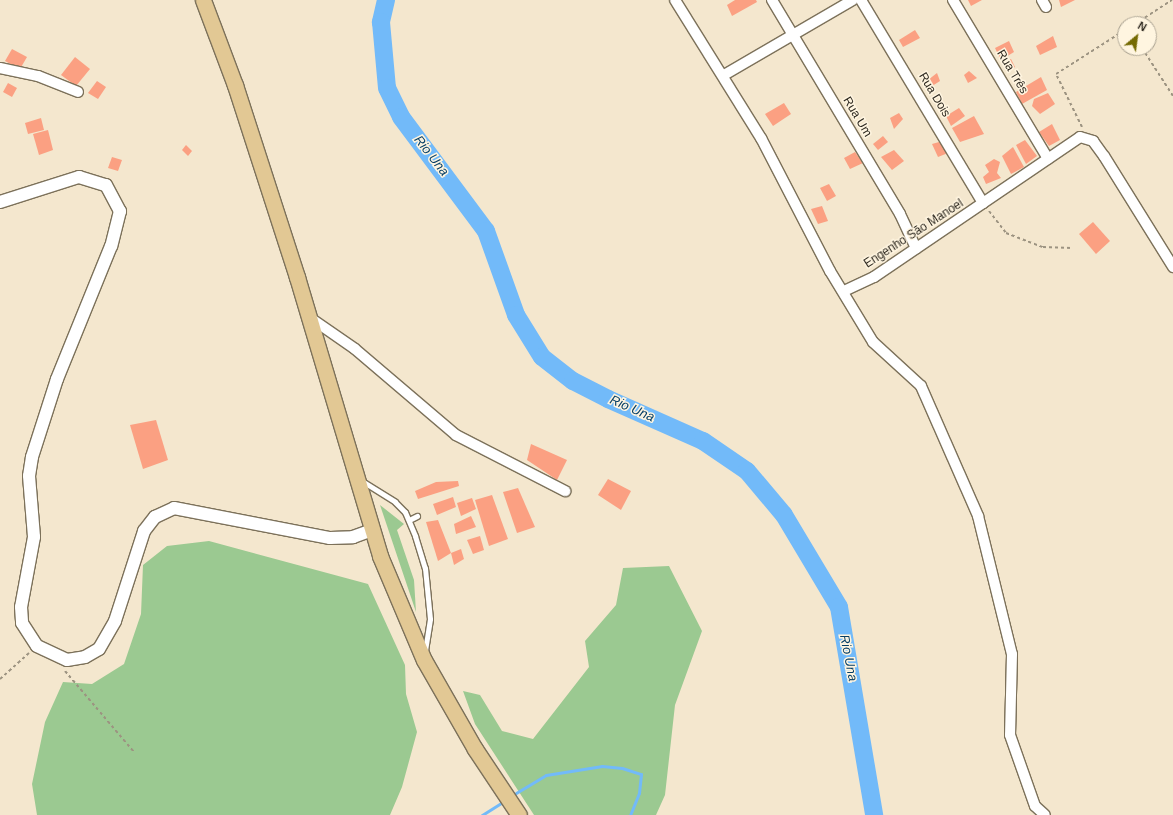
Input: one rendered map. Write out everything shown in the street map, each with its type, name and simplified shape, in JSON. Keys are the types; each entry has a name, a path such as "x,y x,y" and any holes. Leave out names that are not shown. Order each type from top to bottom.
{"main road":[{"path":"203,0 235,85 309,317 372,530 424,660 475,749 519,815"}],"street":[{"path":"675,0 724,75 873,342 922,386 978,516 1012,654 1010,735 1035,806 1045,815"},
{"name":"Rua Um","path":"772,0 900,214 916,249"},
{"path":"724,75 852,0"},
{"name":"Rua Dois","path":"861,0 984,203"},
{"name":"Rua Três","path":"953,0 1048,159"},
{"path":"0,68 38,76 78,92"},
{"name":"Engenho São Manoel","path":"844,291 874,278 1080,137 1087,137"},
{"path":"1087,137 1104,156 1173,267"},
{"path":"0,202 86,177 106,184 120,211 111,246 57,380 32,457 29,476 34,537 21,607 22,623 36,646 52,656 67,660 85,657 108,638 144,531 155,517 166,511 189,509 330,538 353,537 372,530"},
{"path":"309,317 355,349 456,435 565,491"}],"lane":[{"path":"357,479 382,491 409,520 425,568 430,619 424,660"},
{"path":"409,520 417,516"}],"path":[{"path":"1147,16 1172,0"},
{"path":"1087,137 1056,74 1117,35"},
{"path":"1147,56 1173,96"},
{"path":"984,203 1006,233 1043,247 1072,248"},
{"path":"0,679 36,646"},
{"path":"52,656 134,752"}],"green space":[{"path":"380,505 404,524 397,530 414,580 416,612"},
{"path":"209,541 368,584 405,665 406,694 417,732 402,787 390,815 37,815 32,784 45,722 63,682 92,684 124,664 141,614 143,565 167,546"},
{"path":"669,566 702,631 675,705 665,795 656,815 534,815 475,724 463,691 480,695 502,731 533,739 589,667 585,641 616,605 623,568"}],"building":[{"path":"735,0 756,0 757,2 732,16 727,5"},
{"path":"968,0 982,0 971,6"},
{"path":"1059,0 1075,0 1061,7"},
{"path":"915,30 920,38 903,47 899,40"},
{"path":"1053,36 1057,47 1040,55 1036,46"},
{"path":"1009,41 1014,52 1001,60 995,48"},
{"path":"12,49 27,57 20,69 5,61"},
{"path":"75,57 90,69 76,86 61,75"},
{"path":"1011,59 1015,67 1007,71 1002,63"},
{"path":"969,71 977,78 968,83 964,75"},
{"path":"937,73 940,81 929,88 928,80"},
{"path":"1041,77 1047,90 1022,104 1016,92"},
{"path":"97,81 106,87 98,99 88,93"},
{"path":"8,83 17,88 12,97 3,92"},
{"path":"1048,93 1055,104 1040,114 1032,106 1034,99"},
{"path":"784,103 791,114 773,126 765,114"},
{"path":"959,108 965,116 951,126 946,116"},
{"path":"899,113 903,119 894,129 890,118"},
{"path":"974,116 984,134 960,142 952,128"},
{"path":"41,118 44,130 28,134 25,123"},
{"path":"1052,124 1060,140 1049,146 1039,132"},
{"path":"48,130 53,150 39,155 33,134"},
{"path":"883,136 888,142 878,150 873,144"},
{"path":"1025,140 1037,156 1026,164 1016,145"},
{"path":"939,142 948,153 938,157 932,144"},
{"path":"186,145 192,151 188,156 182,150"},
{"path":"1013,147 1024,167 1011,174 1002,156"},
{"path":"894,150 904,161 892,170 881,157"},
{"path":"855,152 863,163 850,169 844,158"},
{"path":"112,157 122,160 118,171 108,168"},
{"path":"994,159 1000,162 997,173 1001,178 986,184 983,177 989,172 985,165"},
{"path":"829,184 836,196 827,201 820,188"},
{"path":"822,206 828,221 818,224 811,209"},
{"path":"1093,222 1110,241 1096,254 1079,234"},
{"path":"156,420 168,460 143,469 130,425"},
{"path":"531,444 567,460 557,480 527,460"},
{"path":"608,479 631,491 621,510 598,495"},
{"path":"458,481 459,486 418,499 415,491 436,482"},
{"path":"518,488 535,527 517,533 503,492"},
{"path":"492,495 508,539 489,546 475,500"},
{"path":"453,497 456,507 437,515 433,504"},
{"path":"472,498 476,509 461,516 457,503"},
{"path":"471,516 476,527 456,534 454,524"},
{"path":"438,520 451,553 438,561 426,522"},
{"path":"480,536 484,550 473,554 467,540"},
{"path":"461,549 464,559 454,565 451,553"}],"waterway":[{"name":"Rio Una","path":"386,0 381,22 387,88 401,117 486,231 516,315 542,357 573,381 608,399 703,441 747,471 784,515 839,607 874,815"},
{"path":"516,793 546,775 602,766 622,768 641,774 639,793 630,815"},
{"path":"482,815 501,803"}]}
